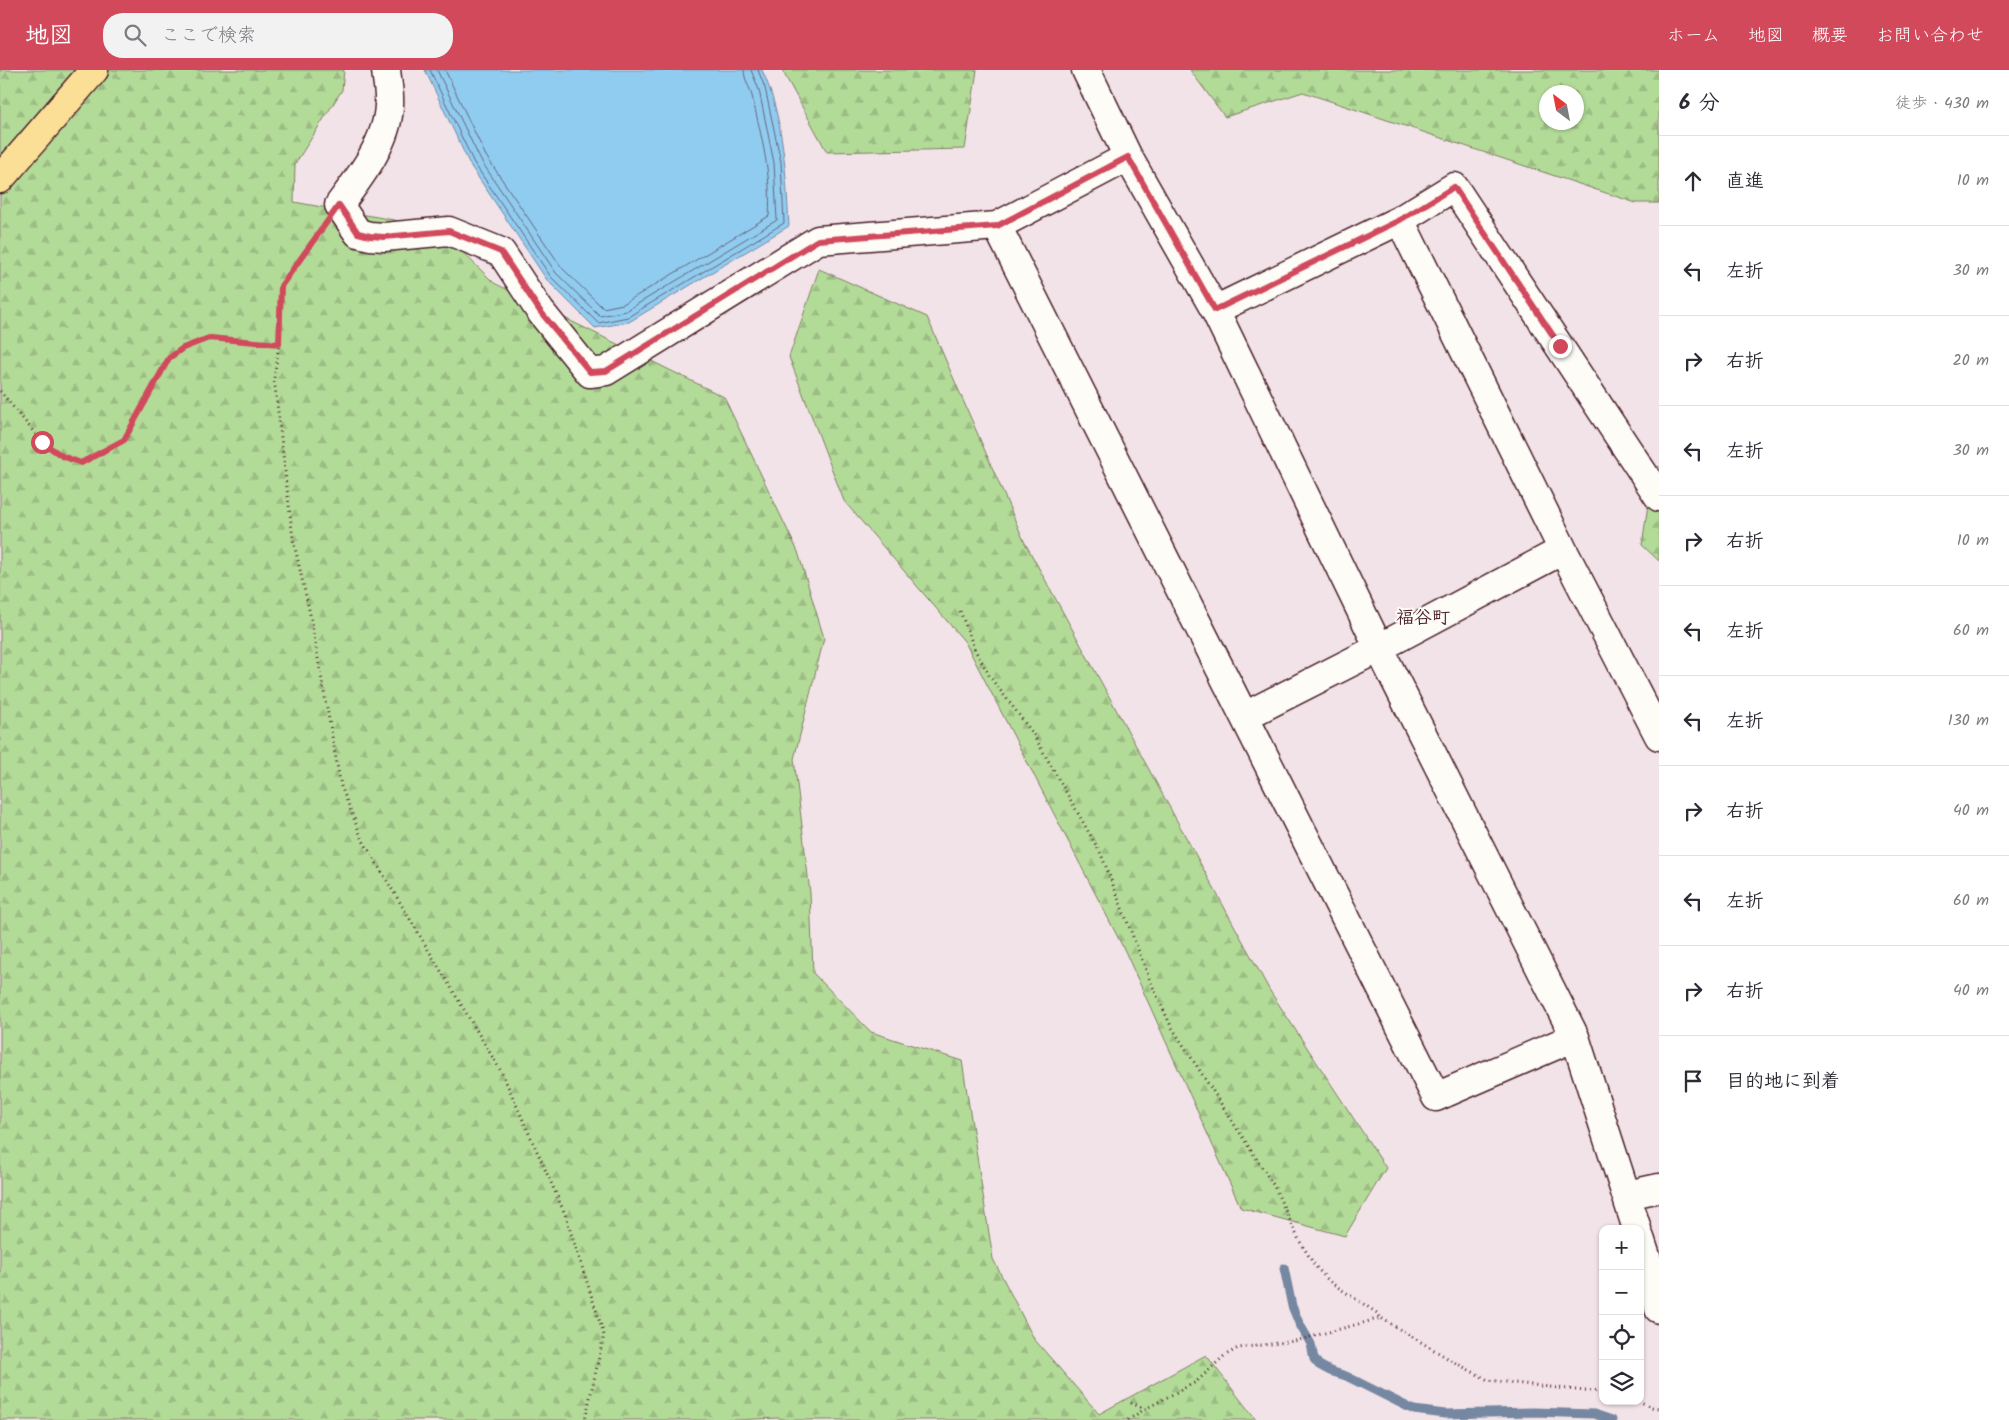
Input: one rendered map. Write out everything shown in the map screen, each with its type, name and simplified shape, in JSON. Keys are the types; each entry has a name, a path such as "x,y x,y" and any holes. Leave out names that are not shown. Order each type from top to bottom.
{"main road":[{"path":"0,179 94,70"}],"street":[{"path":"386,70 390,106 382,138 369,164 339,205 358,233 384,237 449,231 501,252 540,311 590,372 606,371 818,240 997,226 1128,157"},
{"path":"1086,70 1128,157 1215,310 1379,648 1575,1037 1636,1225"},
{"path":"1215,310 1400,220 1454,187 1659,497"},
{"path":"1400,220 1563,550 1659,736"},
{"path":"997,226 1436,1097 1575,1037"},
{"path":"1245,716 1379,648 1563,550"},
{"path":"1627,1195 1659,1188"},
{"path":"1644,1250 1653,1278 1659,1309"}],"path":[{"path":"339,205 281,286 279,344 274,378 293,539 310,614 341,786 362,839 502,1073 565,1214 604,1335 585,1420"},
{"path":"0,391 42,442 62,456 81,463 124,440 169,358 183,348 209,338 279,344"},
{"path":"960,611 975,650 990,677 1032,732 1073,802 1100,854 1151,983 1172,1026 1274,1186 1299,1240 1315,1266 1330,1282 1381,1318 1488,1380 1585,1391 1599,1390"},
{"path":"1128,1420 1196,1382 1224,1356 1238,1348 1295,1341 1381,1318"},
{"path":"1132,1403 1145,1409"},
{"path":"1644,1404 1659,1408"}],"green space":[{"path":"0,70 344,70 342,90 295,164 294,202 438,228 494,283 724,397 798,552 824,638 794,759 810,893 813,973 871,1032 962,1061 993,1259 1034,1339 1099,1414 1206,1355 1256,1420 788,1420 779,1418 736,1420 0,1420"},
{"path":"782,70 977,70 965,149 827,152"},
{"path":"1190,70 1659,70 1659,203 1636,203 1303,92 1225,117"},
{"path":"819,269 927,317 1024,541 1270,991 1386,1168 1345,1236 1241,1208 1125,951 965,642 844,501 789,357"},
{"path":"1659,466 1659,561 1642,545 1653,471"}],"water":[{"path":"425,70 762,70 775,107 783,146 789,226 629,322 595,328 547,280 470,165"}],"waterway":[{"path":"1284,1268 1292,1306 1311,1344 1314,1359 1319,1365 1346,1376 1414,1410 1445,1414 1534,1412 1594,1414 1612,1420"}],"district":[{"name":"福谷町","path":"1423,617"}],"route":[{"path":"42,442 62,456 81,463 124,440 169,358 183,348 209,338 279,344 281,286 339,205 358,233 384,237 449,231 501,252 540,311 590,372 606,371 818,240 997,226 1128,157 1215,310 1400,220 1454,187 1560,346"}]}
